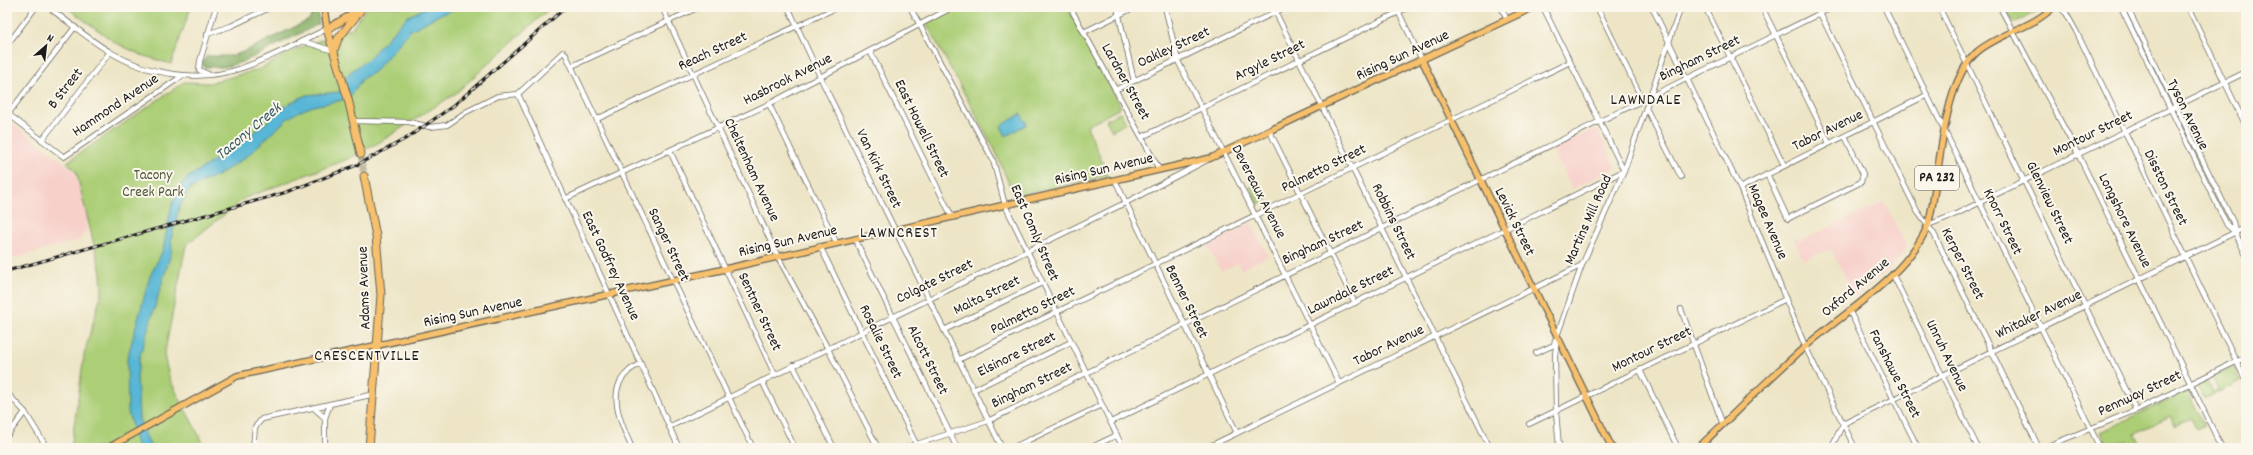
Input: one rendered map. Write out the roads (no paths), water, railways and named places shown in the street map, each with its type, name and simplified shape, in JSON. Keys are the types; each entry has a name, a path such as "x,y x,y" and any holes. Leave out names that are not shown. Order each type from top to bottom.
{"highway":[{"path":"359,7 348,17 327,29 354,121 361,154"},
{"path":"334,50 338,39 363,7"},
{"name":"Adams Avenue","path":"364,176 378,254 381,300 379,346 370,448"}],"main road":[{"path":"324,7 327,29"},
{"name":"Rising Sun Avenue","path":"108,448 237,376 725,269 836,242 895,231 1211,158 1270,132 1534,7"},
{"name":"Oxford Avenue","path":"1698,448 1806,346 1893,276 1922,237 1928,225 1950,98 1967,64 1977,52 2012,31 2042,16 2053,7"},
{"name":"Levick Street","path":"1422,60 1612,448"}],"street":[{"path":"7,45 36,7"},
{"path":"210,75 199,70 207,34 216,7"},
{"path":"207,34 231,26 267,9 267,7"},
{"name":"Cheltenham Avenue","path":"662,7 778,257 828,349 878,448"},
{"path":"572,66 699,7"},
{"name":"Van Kirk Street","path":"788,7 820,78 1002,448"},
{"name":"Reach Street","path":"597,119 838,7"},
{"name":"East Comly Street","path":"910,7 993,160 1006,205 1026,251 1123,448"},
{"name":"Hasbrook Avenue","path":"565,199 769,104 952,7"},
{"name":"Lardner Street","path":"1070,7 1159,169"},
{"path":"1117,7 1134,81"},
{"path":"1084,32 1135,7"},
{"name":"Devereaux Avenue","path":"1165,7 1178,60 1339,383"},
{"name":"Robbins Street","path":"1274,7 1490,448"},
{"name":"Oakley Street","path":"1115,90 1286,7"},
{"name":"Argyle Street","path":"1142,137 1300,60 1397,9 1409,7"},
{"path":"1501,7 1508,20"},
{"path":"1543,7 1598,122 1624,171"},
{"path":"1597,7 1642,99"},
{"name":"Magee Avenue","path":"1652,7 1740,188 1806,346 1855,448"},
{"name":"Martins Mill Road","path":"1559,448 1556,411 1555,356 1557,336 1582,265 1624,171 1681,7"},
{"path":"1705,7 1784,165"},
{"path":"1762,7 1828,144"},
{"name":"Kerper Street","path":"1817,7 1917,211 1928,225 2039,448"},
{"name":"Bingham Street","path":"905,448 917,446 949,433 988,421 1285,274 1330,254 1642,99 1687,80 1833,7"},
{"name":"Knorr Street","path":"1884,7 2100,448"},
{"name":"Glenview Street","path":"1940,7 2136,410"},
{"name":"Longshore Avenue","path":"2000,7 2078,154 2222,448"},
{"path":"2060,7 2084,7"},
{"name":"Disston Street","path":"2060,7 2066,13 2076,31 2246,381"},
{"name":"Tyson Avenue","path":"2121,7 2227,225 2235,232"},
{"name":"Tyson Avenue","path":"2128,7 2233,222 2235,232 2246,256"},
{"path":"2188,7 2246,126"},
{"path":"52,8 110,52 146,68 182,76 210,75 241,68 327,29"},
{"name":"Levick Street","path":"1397,9 1422,60"},
{"path":"42,140 7,114 76,27"},
{"path":"302,41 334,50"},
{"name":"East Howell Street","path":"870,51 952,217"},
{"name":"B Street","path":"42,140 110,52"},
{"name":"Sanger Street","path":"518,94 563,52 572,66 727,397 753,448"},
{"path":"2145,56 2150,53"},
{"name":"Palmetto Street","path":"958,360 1155,266 1256,215 1570,62"},
{"name":"Montour Street","path":"1928,225 1979,203 2246,72"},
{"name":"Hammond Avenue","path":"42,140 64,156 182,76"},
{"path":"354,121 409,122 437,127 447,125 466,112 498,96 518,94"},
{"name":"East Godfrey Avenue","path":"518,94 680,448"},
{"name":"Tabor Avenue","path":"1740,188 1926,95"},
{"path":"769,104 836,242"},
{"path":"1646,108 1681,177"},
{"path":"1270,132 1355,303"},
{"path":"1768,174 1788,219 1858,184 1862,180 1862,172 1845,136"},
{"name":"Sentner Street","path":"670,151 774,375"},
{"name":"Colgate Street","path":"669,426 1125,203 1211,158"},
{"path":"2201,171 2206,168"},
{"name":"Lawndale Street","path":"1111,422 1624,171"},
{"name":"Benner Street","path":"1115,180 1155,266 1237,433"},
{"name":"Whitaker Avenue","path":"1843,424 2246,227"},
{"name":"Alcott Street","path":"855,239 957,448"},
{"name":"Rosalie Street","path":"820,246 917,446"},
{"name":"Tabor Avenue","path":"1206,448 1582,265"},
{"name":"Unruh Avenue","path":"1893,276 1978,448"},
{"name":"Malta Street","path":"944,330 1042,283"},
{"name":"Montour Street","path":"1529,424 1786,299"},
{"path":"1681,309 1723,425"},
{"name":"Fanshawe Street","path":"1849,310 1918,448"},
{"path":"1536,353 1554,345 1557,336"},
{"name":"Elsinore Street","path":"973,390 1071,342"},
{"name":"Pennway Street","path":"2043,448 2136,410 2246,357"},
{"path":"632,448 620,422 616,402 617,390 622,378 628,371 641,364"},
{"path":"794,365 834,448"},
{"path":"1640,370 1678,448"},
{"path":"762,381 794,448"},
{"path":"7,393 25,412 47,448"},
{"path":"253,447 255,427 258,421 375,394"},
{"path":"325,448 325,418 330,404"},
{"path":"1012,448 1102,405"},
{"path":"314,408 325,418"},
{"path":"7,436 25,412"},
{"path":"1831,448 1843,424"},
{"path":"1090,448 1117,435"}],"water":[{"path":"427,7 461,7 439,15 411,30 374,72 363,78 351,95 343,100 313,106 298,112 287,119 246,157 217,176 206,180 189,190 179,208 171,239 172,250 139,359 137,377 139,419 151,448 138,448 128,412 127,359 150,276 163,250 172,204 180,186 187,178 241,143 287,105 306,95 340,92 344,81 350,72 367,60 407,17"},
{"path":"1021,114 1027,124 1006,136 1001,126"}],"tunnel":[{"path":"361,154 364,176"}],"railway":[{"path":"7,271 287,192 357,165 407,138 453,106 566,7"}],"district":[{"name":"LAWNDALE","path":"1646,100"},
{"name":"LAWNCREST","path":"899,233"},
{"name":"CRESCENTVILLE","path":"367,356"}],"water label":[{"name":"Tacony Creek","path":"249,132"}],"park label":[{"name":"Tacony Creek Park","path":"153,184"}]}
